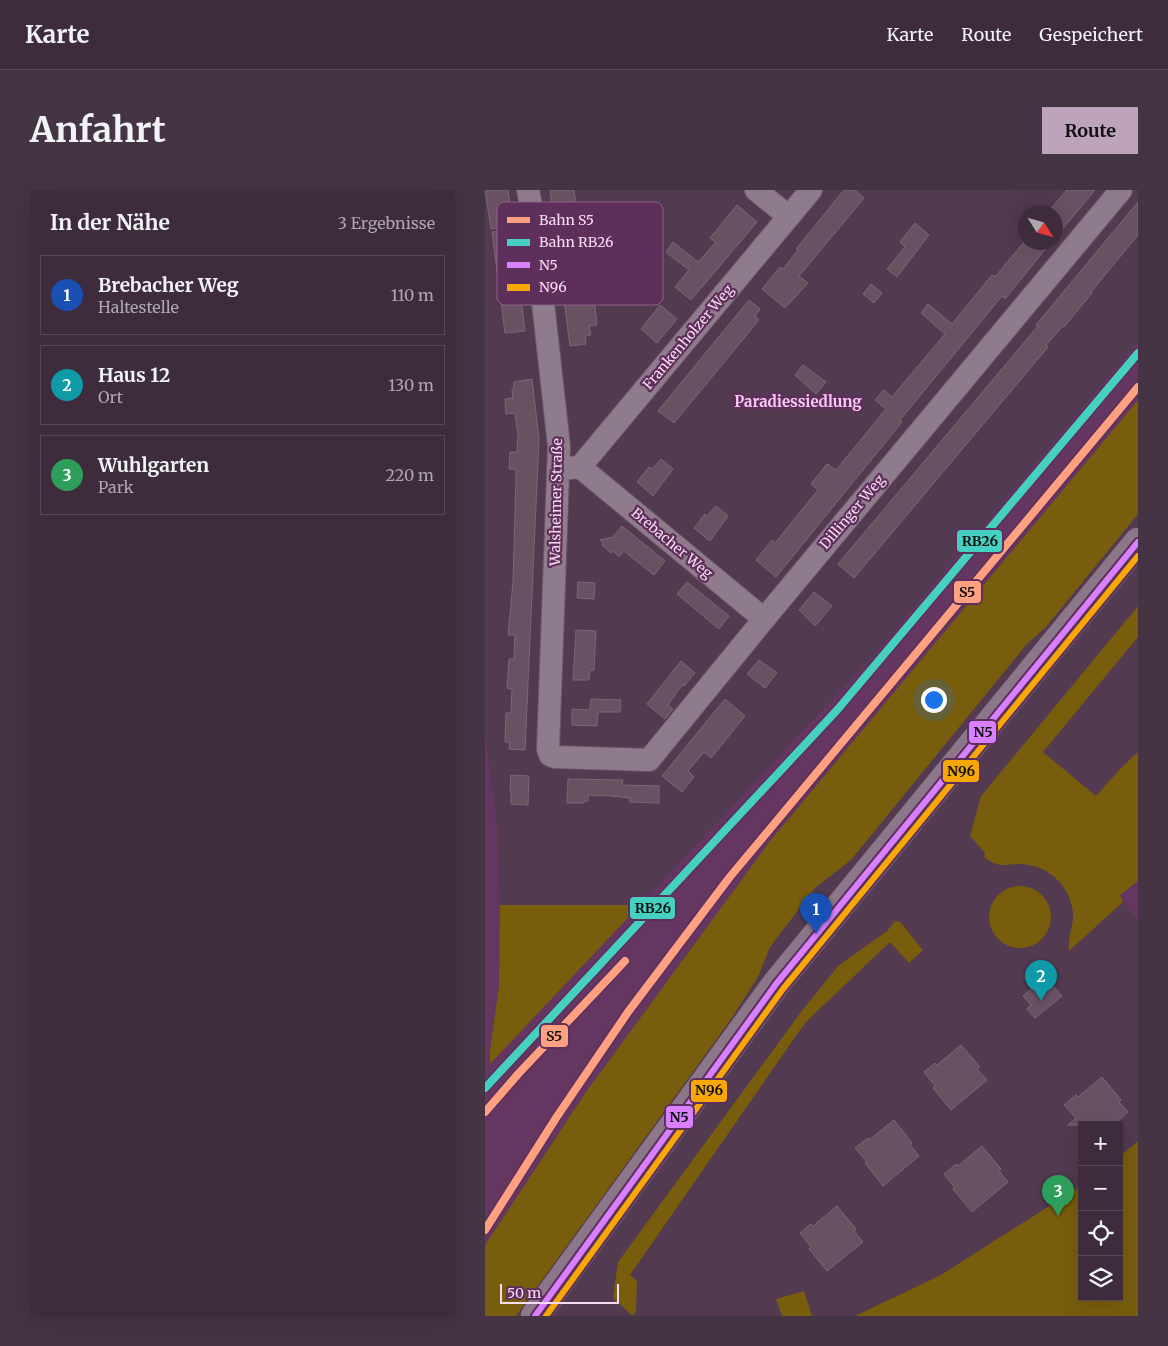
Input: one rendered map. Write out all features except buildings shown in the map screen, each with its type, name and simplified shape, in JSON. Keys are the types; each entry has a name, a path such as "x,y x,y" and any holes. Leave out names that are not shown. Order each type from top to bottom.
{"main road":[{"path":"535,1316 776,984 1138,542"},
{"path":"556,1316 783,1000 1138,568"}],"street":[{"path":"756,190 789,216"},
{"name":"Frankenholzer Weg","path":"569,468 811,190"},
{"name":"Dillinger Weg","path":"550,755 555,758 649,760 763,619 1121,190"},
{"name":"Walsheimer Straße","path":"543,305 559,446 569,468 549,740 550,755"},
{"name":"Brebacher Weg","path":"569,468 763,619"}],"shaded area":[{"path":"1138,342 1138,400 770,841 586,1092 485,1245 485,734 497,825 500,905 499,986 490,1050 490,1063 874,655"},
{"path":"1138,400 1138,514 1046,627 1027,644 851,860 815,888 770,947 758,977 729,1022 516,1316 485,1316 485,1245 586,1092 770,841"},
{"path":"1138,606 1138,637 1043,752 1096,796 1138,752 1138,881 1120,895 1123,902 1069,951 1073,913 1069,896 1059,881 1045,870 1037,867 1021,864 996,864 984,857 985,853 970,836 981,796"},
{"path":"1138,881 1138,920 1123,902 1120,895"},
{"path":"1020,886 1032,888 1042,895 1049,905 1051,917 1049,929 1042,939 1032,946 1020,948 1008,946 998,939 991,929 989,917 991,905 998,895 1008,888"},
{"path":"500,905 640,905 490,1064 490,1050 499,986"},
{"path":"895,921 900,922 923,950 909,963 890,942 808,1020 800,1030 630,1275 637,1281 636,1311 633,1316 613,1298 618,1262 801,1012 838,966 887,931"},
{"path":"1138,1141 1138,1316 855,1316 941,1275 1078,1188 1078,1301 1123,1301 1123,1154"},
{"path":"804,1291 812,1316 782,1316 776,1299"}],"rail line":[{"name":"RB26","path":"485,1088 838,709 1138,353"},
{"name":"S5","path":"485,1230 556,1118 628,1012 729,878 1138,387"},
{"name":"S5","path":"485,1112 519,1073 625,961"}],"transit line":[{"name":"N5","path":"535,1316 776,984 1138,542"},
{"name":"N96","path":"546,1316 783,989 1138,556"}],"place":[{"name":"Brebacher Weg","path":"816,934"},
{"name":"Haus 12","path":"1041,1001"},
{"name":"Wuhlgarten","path":"1058,1216"}],"district":[{"name":"Paradiessiedlung","path":"798,401"}]}
